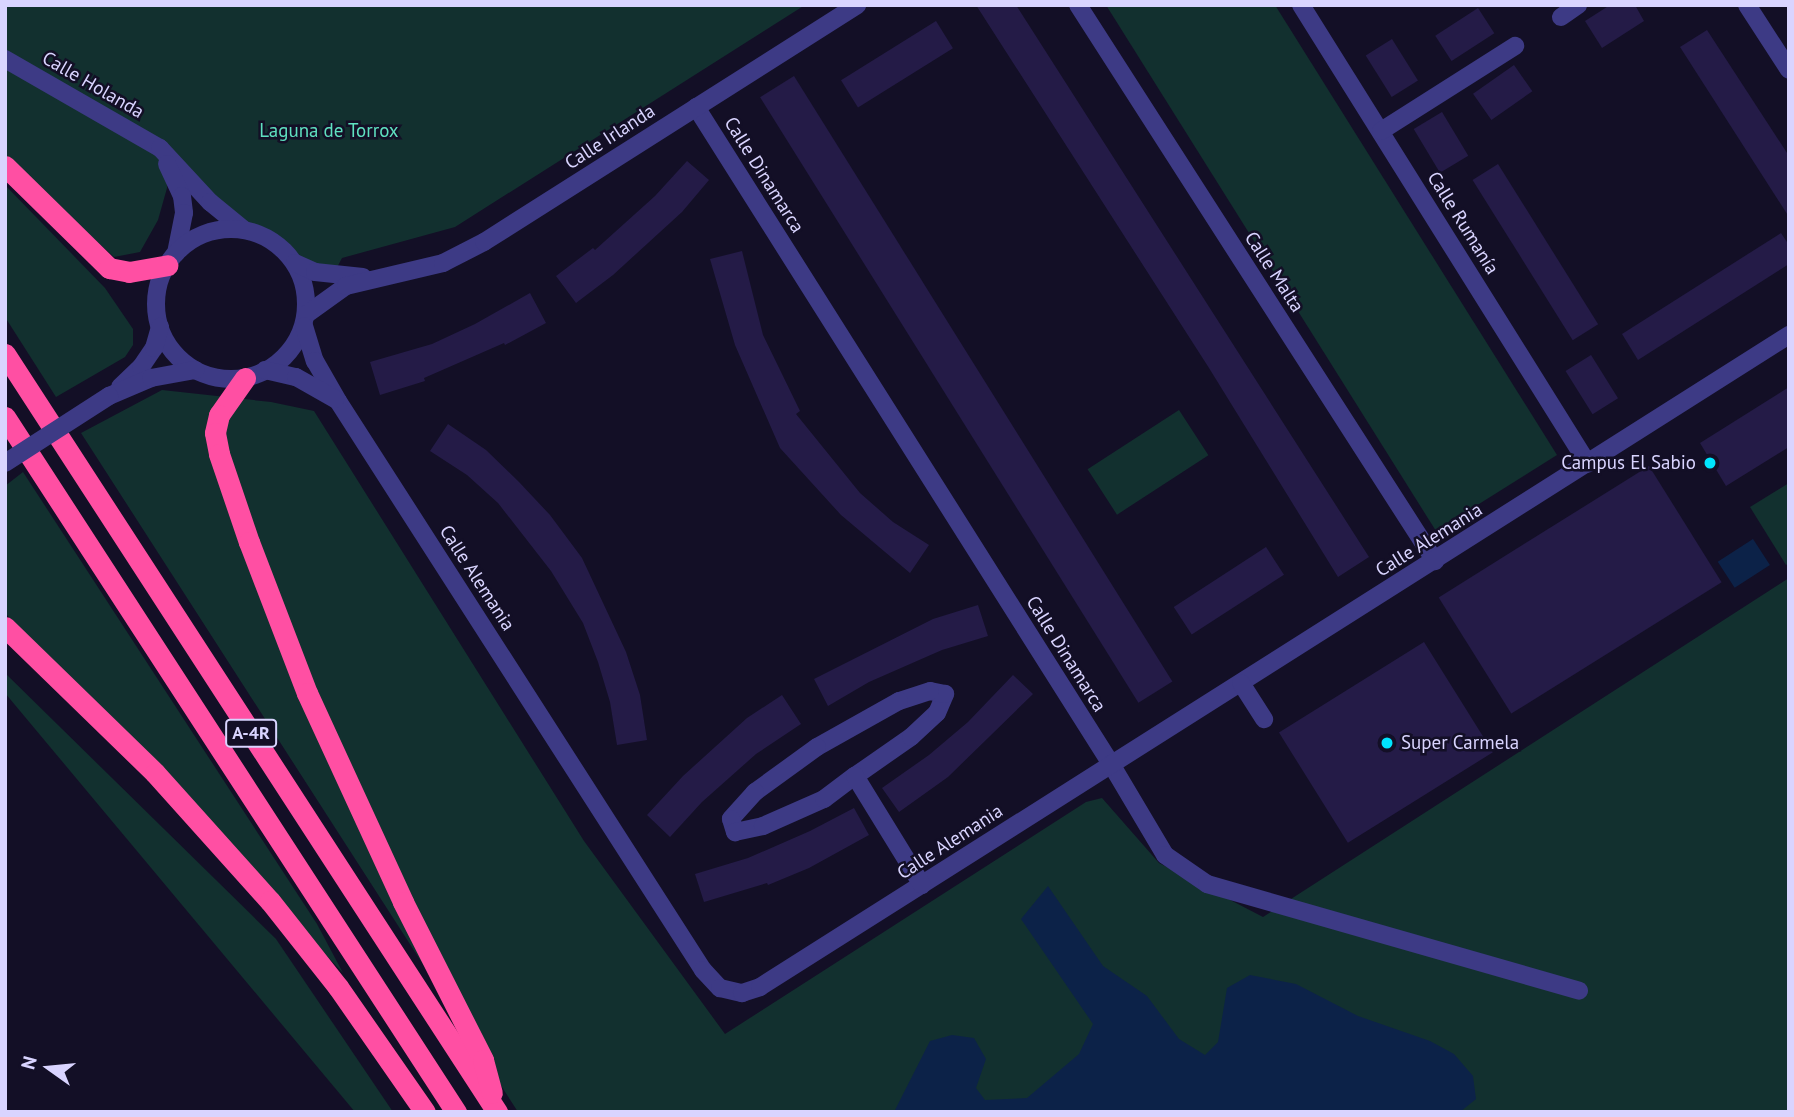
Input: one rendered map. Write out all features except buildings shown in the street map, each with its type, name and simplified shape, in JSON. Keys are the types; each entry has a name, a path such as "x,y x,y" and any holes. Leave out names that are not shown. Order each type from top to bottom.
{"highway":[{"path":"5,166 109,268 129,272 171,259"},
{"name":"A-4R","path":"5,354 497,1112"},
{"path":"245,378 219,415 215,433 219,454 249,542 307,694 339,765 483,1060 497,1112"},
{"name":"A-4R","path":"5,417 456,1112"},
{"path":"5,627 155,774 270,901 338,987 425,1112"}],"street":[{"name":"Calle Irlanda","path":"305,320 346,286 374,277 443,263 484,242 856,5"},
{"name":"Calle Malta","path":"1078,5 1435,561"},
{"name":"Calle Rumanía","path":"1301,5 1588,464"},
{"path":"1561,17 1578,5"},
{"path":"1747,5 1789,70"},
{"path":"1381,131 1515,46"},
{"name":"Calle Holanda","path":"5,59 160,148 210,202 243,229"},
{"name":"Calle Dinamarca","path":"696,107 1111,764 1164,855 1207,884 1579,991"},
{"path":"160,148 182,196 184,213 171,259 159,285 156,306 160,327 168,344 195,369 219,378 245,378 265,370 284,357 305,320 303,281 295,264 267,238 243,229 209,232 191,240 171,259"},
{"name":"Calle Irlanda","path":"295,264 345,277 374,277"},
{"name":"Calle Alemania","path":"305,320 315,361 338,401 703,970 720,988 742,993 760,987 1789,335"},
{"path":"5,463 109,396 141,367 154,348 160,327"},
{"path":"109,396 151,378 195,369"},
{"name":"Calle Alemania","path":"265,370 296,377 338,401"},
{"path":"1241,682 1264,719"},
{"path":"930,691 945,694 936,713 911,737 855,776 824,799 763,827 735,832 731,819 755,792 817,747 899,701 930,691"},
{"path":"855,776 922,885"}],"green space":[{"name":"Laguna de Torrox","path":"5,5 805,5 455,227 342,258 332,277 303,265 267,242 166,155 167,188 158,220 140,252 114,257 5,157"},
{"path":"1106,5 1275,5 1557,455 1436,531"},
{"path":"5,185 105,288 133,329 133,345 125,357 56,397 5,317"},
{"path":"162,390 271,402 314,411 584,841 725,1034 1086,802 1102,798 1159,863 1263,917 1789,578 1789,1112 518,1112 81,433"},
{"path":"1179,410 1208,455 1117,515 1088,469"},
{"path":"23,472 317,924 343,973 5,613 5,486"},
{"path":"1789,483 1789,563 1786,565 1750,507"},
{"path":"5,673 276,939 393,1112 355,1112 5,693"}],"water":[{"path":"1753,539 1770,565 1735,588 1718,562"},
{"path":"1048,886 1103,966 1147,996 1179,1039 1205,1055 1218,1042 1227,988 1250,975 1296,984 1358,1016 1430,1041 1454,1054 1473,1076 1476,1099 1460,1112 894,1112 930,1041 952,1035 974,1038 986,1059 976,1088 985,1100 1027,1098 1079,1054 1093,1024 1021,919"}],"place":[{"name":"Campus El Sabio","path":"1710,463"},
{"name":"Super Carmela","path":"1387,743"}]}
